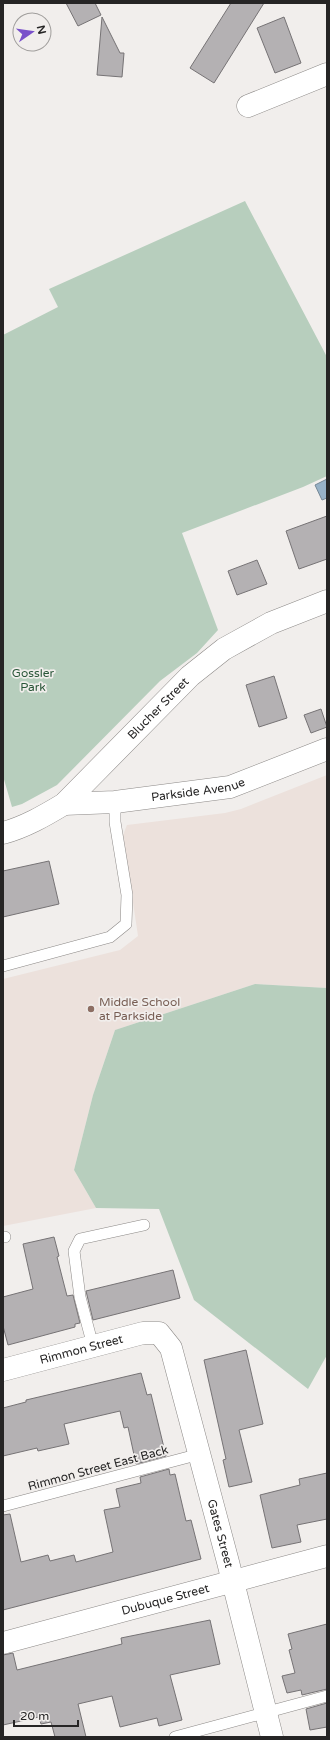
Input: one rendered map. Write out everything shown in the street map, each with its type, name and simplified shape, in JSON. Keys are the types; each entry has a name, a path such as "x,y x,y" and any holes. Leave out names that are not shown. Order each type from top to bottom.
{"street":[{"path":"248,106 327,74"},
{"name":"Blucher Street","path":"3,833 18,829 64,804 190,676 224,649 271,623 327,601"},
{"name":"Parkside Avenue","path":"64,804 115,802 230,787 327,749"},
{"name":"Rimmon Street","path":"3,1370 143,1333 159,1333"},
{"name":"Gates Street","path":"159,1333 171,1348 200,1454 272,1737"},
{"name":"Dubuque Street","path":"3,1643 327,1556"}],"lane":[{"path":"3,966 110,937 126,924 127,895 115,822 115,802"},
{"path":"93,1346 80,1297 74,1251 80,1239 144,1225"},
{"name":"Rimmon Street East Back","path":"3,1506 200,1454"},
{"path":"175,1737 327,1696"}],"shaded area":[{"name":"Middle School at Parkside","path":"327,775 327,988 255,984 115,1030 93,1095 74,1170 96,1208 3,1226 3,979 120,950 138,936 123,835 127,825 225,813 241,809"}],"green space":[{"name":"Gossler Park","path":"245,201 327,357 327,476 303,487 182,533 218,630 197,653 160,681 57,785 22,804 12,807 3,776 3,335 58,307 49,289"},
{"path":"255,984 327,988 327,1355 308,1389 194,1300 159,1209 96,1208 74,1170 93,1095 115,1030"}],"water":[{"path":"327,479 327,498 322,500 315,485"}],"building":[{"path":"66,3 95,3 101,15 78,26"},
{"path":"231,3 264,3 214,83 190,68"},
{"path":"102,17 120,53 124,53 122,77 97,75"},
{"path":"284,17 301,63 275,73 257,28"},
{"path":"327,516 327,559 299,569 286,531"},
{"path":"257,560 267,584 237,595 228,571"},
{"path":"274,676 287,718 259,727 246,685"},
{"path":"321,709 327,727 311,733 304,715"},
{"path":"49,861 59,904 3,917 3,871"},
{"path":"54,1237 59,1256 57,1257 67,1296 73,1295 80,1323 75,1324 75,1327 8,1345 3,1326 3,1297 33,1289 23,1244"},
{"path":"173,1270 180,1298 93,1320 86,1291"},
{"path":"246,1350 263,1424 239,1430 252,1482 229,1487 223,1460 226,1459 204,1360"},
{"path":"141,1373 147,1395 151,1394 166,1456 136,1464 128,1427 124,1428 120,1411 64,1424 69,1444 38,1451 37,1448 3,1456 3,1408 26,1402 26,1400"},
{"path":"169,1469 170,1475 175,1474 186,1521 191,1520 201,1559 3,1610 3,1515 10,1514 21,1562 48,1555 50,1561 74,1555 76,1562 113,1552 104,1510 120,1507 116,1489 141,1483 140,1477"},
{"path":"327,1473 327,1519 297,1525 301,1542 272,1548 260,1495 300,1485 299,1479"},
{"path":"210,1620 220,1664 170,1675 182,1720 159,1726 157,1718 120,1727 112,1696 78,1704 86,1737 55,1737 51,1722 41,1724 39,1717 3,1725 3,1655 13,1653 17,1670 122,1644 121,1638"},
{"path":"327,1624 327,1689 302,1695 301,1690 287,1693 282,1676 295,1673 289,1650 292,1649 288,1634"},
{"path":"327,1703 327,1727 310,1730 306,1709"}],"place":[{"name":"Middle School at Parkside","path":"91,1009"}]}
